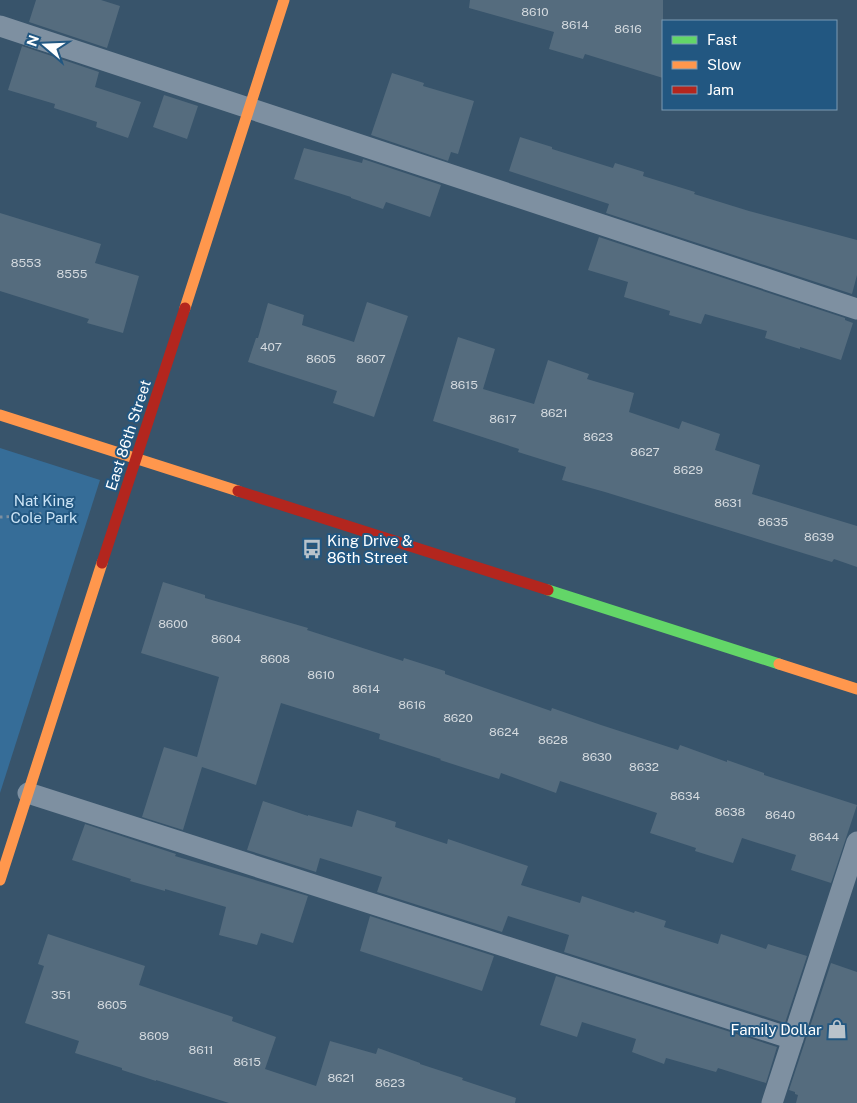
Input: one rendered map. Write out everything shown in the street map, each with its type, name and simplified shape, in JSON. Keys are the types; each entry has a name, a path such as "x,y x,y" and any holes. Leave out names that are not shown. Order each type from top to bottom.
{"street":[{"name":"East 86th Street","path":"0,880 284,0"},
{"path":"0,415 857,689"}],"lane":[{"path":"0,26 857,309"},
{"path":"28,792 793,1039"},
{"path":"772,1103 857,842"}],"path":[{"path":"0,517 52,512"}],"green space":[{"name":"Nat King Cole Park","path":"0,448 100,480 0,793"}],"building":[{"path":"36,0 101,0 120,6 107,48 29,22"},
{"path":"470,0 663,0 662,78 585,54 583,59 549,49 554,32 469,8"},
{"path":"22,46 99,72 95,87 141,102 128,138 96,127 97,122 54,108 55,104 8,90"},
{"path":"392,73 424,83 423,86 474,101 458,154 451,152 448,161 371,135"},
{"path":"164,95 198,106 187,139 153,127"},
{"path":"520,137 613,168 615,163 644,172 643,176 749,211 857,240 857,275 852,294 606,213 609,204 509,171"},
{"path":"304,148 362,163 363,159 441,185 430,217 386,202 383,209 294,179"},
{"path":"0,213 101,244 95,263 139,276 123,333 87,323 89,319 0,291"},
{"path":"599,237 845,318 845,320 853,323 841,360 765,338 767,331 705,314 701,324 669,315 670,311 624,297 628,282 588,270"},
{"path":"367,302 408,316 374,417 333,403 337,391 248,362 256,338 258,338 268,303 304,315 302,325 354,342"},
{"path":"458,337 495,349 483,389 534,404 548,360 589,374 587,379 634,393 629,412 679,429 682,421 720,434 715,450 760,465 752,494 857,526 857,567 834,559 832,562 562,480 566,467 518,452 519,449 433,421"},
{"path":"163,582 205,595 205,598 308,628 307,630 403,661 404,658 445,671 445,674 551,711 552,708 678,750 680,745 857,805 831,883 791,870 796,855 742,838 733,863 695,851 696,848 650,833 657,813 560,781 556,793 501,773 499,779 379,739 380,734 281,703 256,785 202,767 183,830 142,817 164,747 197,757 219,677 141,653"},
{"path":"263,801 308,816 352,827 357,810 396,822 395,827 447,844 448,839 528,866 521,885 580,903 582,896 634,913 635,911 666,921 664,927 718,944 721,934 766,949 768,944 807,956 785,1023 564,952 569,935 508,916 502,932 377,892 382,877 320,858 316,872 247,850"},
{"path":"85,824 176,854 175,856 308,896 293,943 261,933 257,945 219,935 226,907 130,881 131,879 72,860"},
{"path":"370,916 494,956 482,991 360,951"},
{"path":"48,934 145,966 139,985 233,1017 232,1021 276,1037 265,1069 316,1086 330,1041 376,1054 378,1048 516,1098 515,1103 229,1103 122,1070 122,1068 75,1053 79,1041 25,1023 44,966 38,964"},
{"name":"Family Dollar","path":"831,963 857,972 857,1103 796,1103 798,1095 789,1090"},
{"path":"556,976 777,1047 766,1083 718,1068 716,1072 666,1058 664,1064 632,1052 636,1039 582,1022 577,1037 540,1025"}],"traffic: fast":[{"path":"548,590 779,664"}],"traffic: slow":[{"path":"185,308 284,0"},
{"path":"0,415 238,491"},
{"path":"0,880 102,563"},
{"path":"779,664 857,689"}],"traffic: jam":[{"path":"102,563 185,308"},
{"path":"238,491 548,590"}],"place":[{"name":"King Drive & 86th Street","path":"312,549"},
{"name":"Family Dollar","path":"837,1029"}]}
